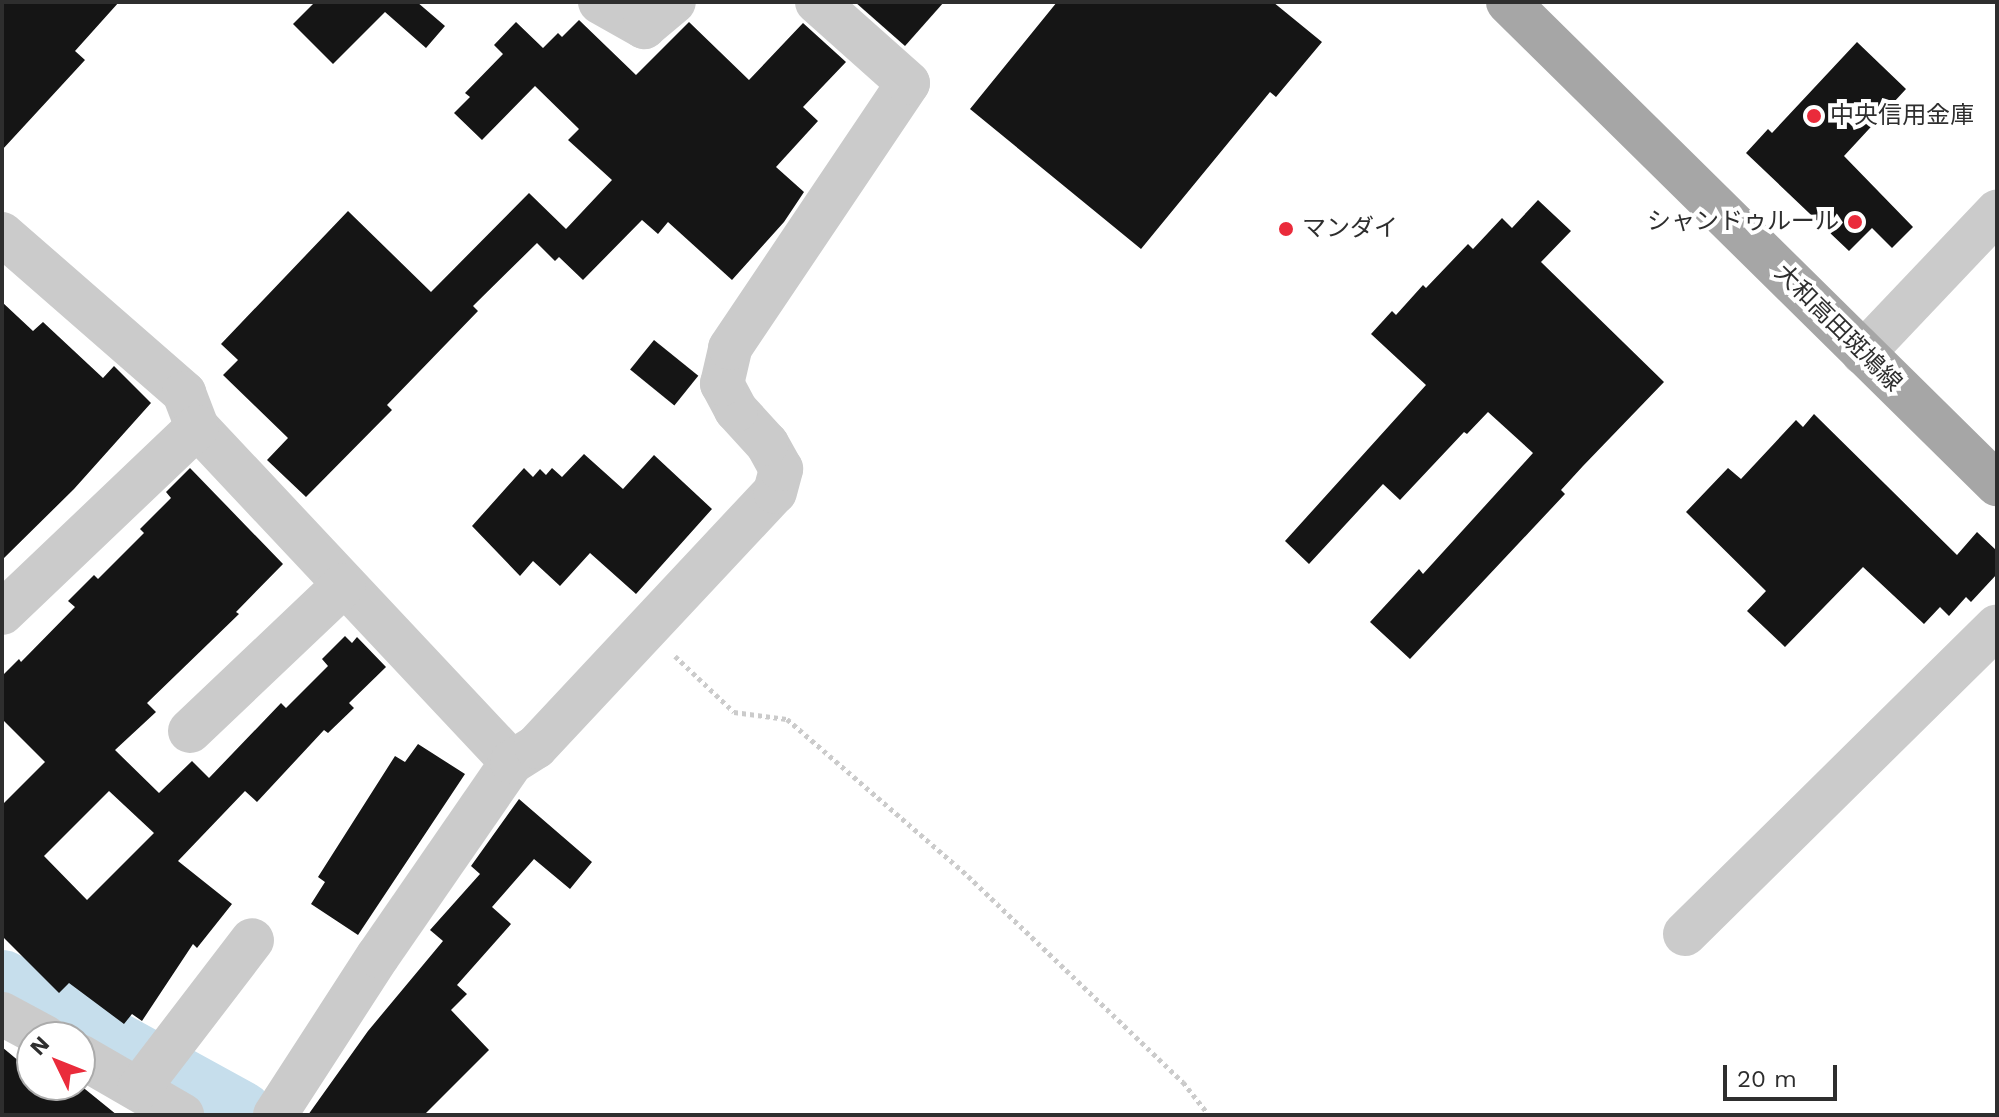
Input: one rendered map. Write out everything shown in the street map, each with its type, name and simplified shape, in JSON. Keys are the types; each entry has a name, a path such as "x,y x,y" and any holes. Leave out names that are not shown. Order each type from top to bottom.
{"main road":[{"name":"大和高田斑鳩線","path":"1524,7 1863,353 1997,484"}],"street":[{"path":"600,2 644,27 674,2"},
{"path":"275,1115 378,956 512,762 536,747 775,492 781,469 767,444 736,410 722,384 730,348 908,83 817,2"},
{"path":"1863,353 1997,212"},
{"path":"2,234 184,393 197,427 512,762"},
{"path":"2,613 197,427"},
{"path":"190,731 344,585"},
{"path":"1685,934 1997,626"},
{"path":"96,1063 161,1092 252,940"}],"path":[{"path":"648,630 734,712 787,719 968,876 1183,1082 1209,1115"}],"building":[{"path":"2,2 119,2 75,51 85,60 2,150"},
{"path":"315,2 417,2 445,26 426,48 385,12 333,64 293,24"},
{"path":"855,2 944,2 905,46"},
{"path":"1057,2 1273,2 1322,42 1276,97 1270,92 1141,249 970,109"},
{"path":"579,20 636,75 689,22 749,80 803,23 846,62 803,107 818,121 776,167 804,192 784,222 732,280 668,222 658,234 642,220 583,280 559,257 555,261 537,243 473,306 478,311 387,405 392,410 306,497 267,460 288,438 223,375 238,360 221,344 348,211 431,292 529,193 566,229 612,180 568,140 579,129 535,86 482,140 454,113 470,97 465,93 503,54 494,45 516,22 543,48 558,33 562,37"},
{"path":"1857,42 1906,89 1844,156 1913,227 1892,248 1872,228 1849,251 1746,153 1768,129 1772,133"},
{"path":"1538,200 1571,231 1541,262 1664,382 1583,466 1561,490 1565,494 1410,659 1370,622 1419,569 1423,574 1533,453 1488,412 1467,434 1464,432 1400,500 1383,484 1309,564 1285,541 1426,385 1371,334 1392,311 1396,315 1423,285 1426,288 1468,244 1473,249 1502,218 1512,228"},
{"path":"2,302 33,331 43,322 103,378 114,366 151,403 74,489 2,560"},
{"path":"654,340 698,376 674,405 630,370"},
{"path":"1814,414 1957,555 1977,532 1997,551 1997,574 1971,602 1966,597 1949,616 1940,607 1924,624 1863,567 1785,647 1747,611 1766,591 1686,512 1728,468 1741,479 1796,420 1803,427"},
{"path":"584,454 623,489 654,455 712,509 636,594 590,553 560,586 533,561 520,576 472,526 524,468 533,477 540,469 546,475 552,468 562,477"},
{"path":"190,468 283,564 236,612 239,614 147,703 156,712 115,750 159,793 192,761 209,778 281,703 286,708 328,666 322,659 345,636 352,643 357,637 386,667 349,703 354,708 328,733 324,730 257,802 245,791 178,861 232,904 197,948 193,944 142,1021 132,1014 124,1024 69,983 59,993 2,936 2,805 45,762 2,719 2,676 19,659 21,662 75,607 68,601 94,575 98,579 144,533 140,529 171,498 166,492","holes":["109,791 154,833 87,900 44,856"]},
{"path":"418,744 465,774 358,935 311,904 325,882 318,877 395,756 405,762"},
{"path":"519,799 592,862 570,889 534,859 492,907 511,924 457,985 467,994 451,1010 489,1050 424,1115 308,1115 368,1031 443,941 430,930 480,874 471,866"},
{"path":"2,1047 16,1059 16,1101 96,1101 96,1098 117,1115 2,1115"}],"waterway":[{"path":"2,984 240,1115"}],"place":[{"name":"中央信用金庫","path":"1814,116"},
{"name":"シャンドゥルール","path":"1855,222"},
{"name":"マンダイ","path":"1286,229"}]}
